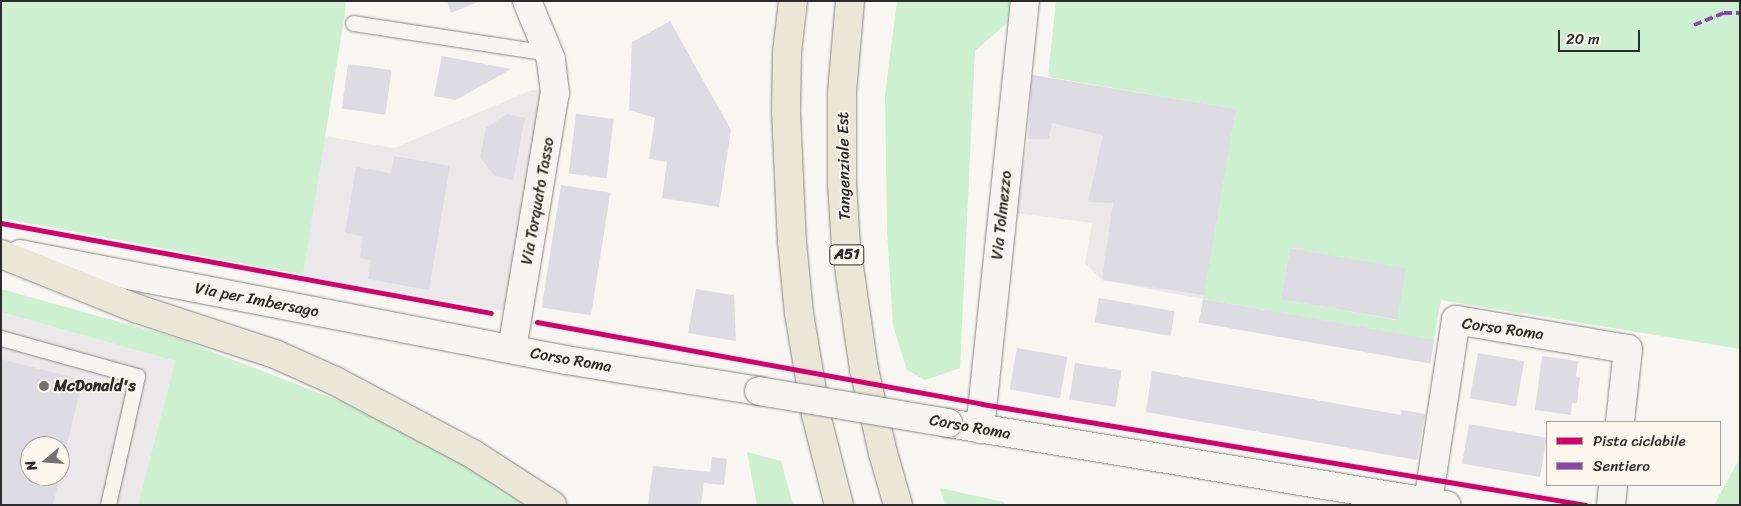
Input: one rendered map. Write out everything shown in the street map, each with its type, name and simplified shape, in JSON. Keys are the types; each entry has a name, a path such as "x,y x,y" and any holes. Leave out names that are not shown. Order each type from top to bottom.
{"highway":[{"path":"793,1 787,52 786,112 792,242 799,313 816,415 839,505"},
{"name":"Tangenziale Est","path":"850,1 842,93 842,183 846,246 864,369 882,453 898,505"},
{"path":"1,252 138,309 275,354 334,381 473,454 552,505"}],"main road":[{"name":"Via Torquato Tasso","path":"512,350 554,110 556,85 549,53 527,1"},
{"name":"Via Tolmezzo","path":"980,428 1025,1"},
{"name":"Via per Imbersago","path":"1,252 512,350"},
{"name":"Corso Roma","path":"512,350 1437,503 1456,320 1628,349 1620,421"},
{"path":"1611,505 1613,486"}],"lane":[{"path":"353,23 549,53"},
{"path":"1,338 137,376 108,505"}],"shaded area":[{"path":"1032,75 1236,109 1203,299 1102,280 1085,263 1092,223 1016,213 1028,139"},
{"path":"532,90 547,91 510,312 303,275 324,136 394,148"},
{"path":"1,312 175,361 138,505 1,505"}],"green space":[{"path":"1,1 345,1 346,6 303,275 1,218"},
{"path":"897,1 1011,1 1008,22 975,51 960,368 925,380 907,370 893,326 887,229 885,94"},
{"path":"1056,1 1740,1 1740,349 1441,300 1434,340 1203,299 1236,109 1048,77","holes":["1290,248 1406,269 1396,320 1281,299"]},
{"path":"1,289 177,338 345,403 475,471 524,505 138,505 175,361 1,312"},
{"path":"747,452 781,461 793,505 757,505"},
{"path":"1740,458 1740,505 1714,505"},
{"path":"940,488 1004,502 1005,505 945,505"}],"building":[{"path":"447,1 480,1 451,13"},
{"path":"670,21 731,130 719,207 662,198 667,162 649,159 655,118 629,110 632,42"},
{"path":"442,56 511,69 456,100 434,96"},
{"path":"348,64 392,70 385,115 342,109"},
{"path":"1032,75 1236,109 1204,295 1102,280 1113,203 1088,202 1103,135 1052,123 1049,139 1028,139"},
{"path":"507,114 525,118 513,180 495,176 480,158 486,128"},
{"path":"576,114 614,119 606,178 569,174"},
{"path":"394,156 450,166 429,290 368,279 371,260 360,258 363,236 345,233 356,167 391,173"},
{"path":"561,185 610,193 591,315 542,307"},
{"path":"1290,248 1406,268 1397,320 1281,299"},
{"path":"696,289 734,295 736,341 688,333"},
{"path":"1099,298 1175,311 1170,336 1095,323"},
{"path":"1203,299 1434,340 1430,363 1199,323"},
{"path":"1017,348 1067,357 1060,398 1010,389"},
{"path":"1478,353 1524,361 1516,406 1470,398"},
{"path":"1542,356 1578,361 1576,376 1580,377 1577,403 1572,403 1571,415 1535,410"},
{"path":"1,359 82,380 69,436 20,436 20,486 58,486 53,505 1,505"},
{"path":"1075,363 1121,370 1116,407 1069,400"},
{"path":"1152,371 1401,415 1402,410 1425,414 1417,460 1146,412"},
{"path":"1469,424 1546,438 1540,477 1462,463"},
{"path":"712,457 727,459 724,485 704,483 701,505 648,505 653,466 710,472"}],"marked path":[{"path":"1694,25 1724,13 1740,13"}],"cycle path":[{"path":"1,223 491,313"},
{"path":"537,322 982,404 1586,505"}],"place":[{"name":"McDonald's","path":"44,386"}]}
